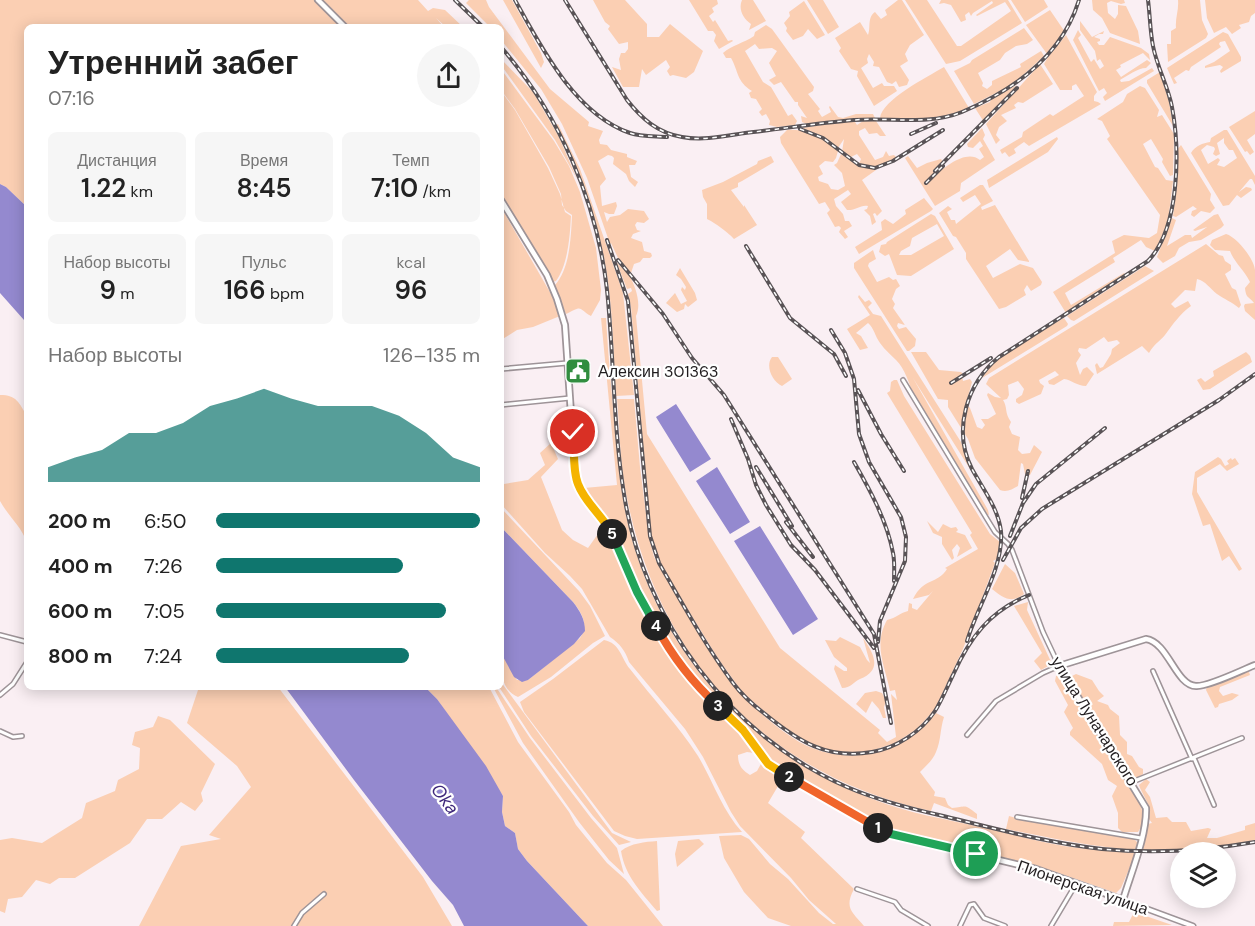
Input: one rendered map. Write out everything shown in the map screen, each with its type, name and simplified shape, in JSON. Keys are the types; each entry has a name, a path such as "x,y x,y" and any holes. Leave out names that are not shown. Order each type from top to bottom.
{"main road":[{"path":"318,0 342,24"},
{"name":"Пионерская улица","path":"504,205 551,286 565,325 577,481 616,540 648,614 685,671 703,692 740,725 760,754 775,769 878,828 891,834 1036,869 1123,900"},
{"path":"1059,666 1146,639 1157,643 1186,682 1193,686 1206,684 1255,665"},
{"name":"улица Луначарского","path":"1059,666 1146,808 1147,816 1123,900"}],"street":[{"path":"504,369 567,363"},
{"name":"улица Луначарского","path":"903,380 995,532 1010,546 1042,632 1059,666"},
{"path":"504,405 570,398"},
{"path":"0,635 24,641"},
{"path":"967,735 996,701 1043,672 1059,666"},
{"path":"0,695 13,684 24,667"},
{"path":"1153,671 1214,805"},
{"path":"0,731 13,737 22,736"},
{"path":"1132,782 1242,738"},
{"path":"1017,817 1141,838"},
{"path":"1051,926 1076,884"},
{"path":"857,889 895,902 901,910 928,926"},
{"path":"294,926 302,913 324,894"},
{"name":"Пионерская улица","path":"1123,900 1193,926"},
{"path":"960,926 970,904 974,904 984,918 1005,926"},
{"path":"991,921 992,926"}],"shaded area":[{"path":"0,0 314,0 338,24 24,24 24,204 0,184"},
{"path":"321,0 418,0 428,11 433,8 445,10 460,24 443,24 436,18 441,24 346,24"},
{"path":"469,0 486,0 502,24 487,24 466,3"},
{"path":"503,0 512,0 541,53 544,62 541,68"},
{"path":"593,0 625,0 647,24 647,37 659,37 670,24 703,51 694,72 686,78 670,76 667,71 670,67 666,60 646,75 642,69 639,87 623,87 612,67 621,70 619,59 621,53 625,53 628,49 628,42 619,44 608,29 610,26 605,22"},
{"path":"689,0 717,0 718,4 712,8 714,12 709,16 713,22 715,20 728,41 733,41 719,49 714,41 716,35 713,31 708,31"},
{"path":"742,0 753,0 766,21 749,30 751,24 741,10"},
{"path":"807,0 823,0 839,27 828,34"},
{"path":"898,0 902,0 924,35 910,45 905,54 908,61 900,66 909,80 907,85 899,87 896,81 892,84 887,82 879,67 873,66 874,62 869,54 868,63 861,68 873,88 882,83 884,86 894,86 897,91 874,106 857,76 858,71 851,69 839,51 841,48 835,38 860,22 868,35 873,14 875,12 881,19 887,15 885,10"},
{"path":"905,0 927,0 957,46 961,46 1011,11 1005,2 976,15 993,3 992,1 971,16 969,12 965,15 966,20 961,22 951,5 939,4 941,0 1008,0 1022,23 960,61 946,64"},
{"path":"1011,0 1044,0 1048,7 1025,22"},
{"path":"1092,0 1124,0 1125,3 1121,4 1111,1 1107,3 1108,13 1115,19 1118,14 1118,5 1126,6 1138,31 1140,44 1110,33 1102,18 1093,10"},
{"path":"1178,0 1200,0 1202,20 1208,34 1206,38 1168,62 1167,44 1171,44 1171,31 1176,28"},
{"path":"1205,0 1255,0 1255,13 1249,22 1239,25 1241,28 1232,34 1226,27 1214,33 1207,18"},
{"path":"804,1 825,35 817,39 808,29 803,36 793,40 786,31 784,23 790,16 789,12"},
{"path":"1050,10 1065,32 1047,54 1026,25"},
{"path":"1080,21 1092,37 1104,31 1103,34 1094,37 1100,39 1097,42 1099,45 1104,45 1110,37 1141,48 1149,54 1150,60 1143,53 1120,65 1121,67 1116,70 1121,77 1147,60 1151,63 1146,68 1120,80 1121,82 1129,81 1152,68 1154,71 1105,101 1103,97 1107,93 1104,88 1099,91 1073,40 1078,30 1081,35 1078,38 1091,62 1094,59 1100,69 1104,66 1100,59 1097,61 1095,51 1080,30"},
{"path":"766,25 772,29 814,87 813,91 808,94 820,109 818,111 822,117 831,112 830,106 838,117 873,114 875,118 807,124 802,122 801,116 807,118 798,102 795,102 781,82 774,85 769,80 776,76 769,63 777,51 772,48 759,49 755,44 745,51 763,82 771,87 788,116 792,114 797,121 795,125 777,127 769,125 770,121 766,114 762,116 759,112 762,109 756,99 751,98 749,93 752,91 740,80 731,58 726,58 723,53 754,36 755,32"},
{"path":"504,27 550,89 589,122 588,126 603,131 599,140 600,144 607,145 611,150 627,154 627,157 637,161 635,165 629,165 631,177 638,182 635,187 626,174 613,164 612,156 608,155 598,161 606,179 600,186 602,206 616,202 617,206 614,214 604,212 607,222 610,217 620,215 628,209 644,211 649,219 644,223 637,222 635,225 637,230 641,231 633,234 631,238 642,242 644,251 651,253 652,256 643,258 634,264 631,273 610,244 587,178 562,124 541,89 504,44"},
{"path":"1024,28 1033,40 1016,46 1005,53 1000,60 978,73 983,83 982,86 987,89 992,85 992,81 1021,67 1020,64 1041,51 1044,56 1012,85 974,104 954,71"},
{"path":"1223,32 1228,34 1241,61 1221,73 1223,67 1220,65 1205,68 1230,51 1225,41 1220,42 1221,47 1191,67 1189,71 1186,70 1174,78 1177,83 1174,84 1167,68"},
{"path":"1066,35 1097,92 1094,101 1101,104 1029,146 1024,142 1014,149 1016,153 1009,157 1005,152 1002,154 1000,150 1022,137 1023,132 1084,96 1076,84 1072,86 1072,90 1060,90 1044,64"},
{"path":"504,62 533,92 559,137 577,179 555,140 504,69"},
{"path":"1040,64 1053,84 1023,103 1018,102 1014,105 1016,108 1001,115 1007,121 999,127 996,135 1000,140 996,144 986,124"},
{"path":"944,67 969,108 948,115 925,118 880,118 888,104"},
{"path":"1160,72 1173,126 1147,83 1147,80"},
{"path":"504,73 554,141 569,166 580,192 596,248 601,290 600,300 591,316 580,309 566,314 554,286 566,262 572,215 562,205 561,194 549,167 504,94"},
{"path":"1017,85 984,122 975,108 990,102 991,99"},
{"path":"1140,86 1145,88 1159,110 1157,117 1162,115 1174,134 1173,175 1170,176 1151,139 1143,144 1155,167 1166,180 1173,181 1168,222 1155,251 1146,247 1141,240 1113,258 1115,262 1065,293 1071,305 1124,273 1126,275 1066,313 1053,292 1115,253 1112,241 1124,235 1149,238 1157,233 1160,215 1107,139 1110,136 1102,121 1097,119 1123,102 1127,94"},
{"path":"504,95 548,168 560,194 565,212 571,216 566,258 560,274 553,282 504,201"},
{"path":"1255,111 1255,134 1247,140 1254,152 1250,155 1247,151 1245,152 1229,127"},
{"path":"849,121 857,125 863,121 876,121 886,136 880,136 877,133 869,134 865,128 859,131 859,135 875,160 883,157 886,151 889,156 894,155 897,158 878,166 859,164 861,159 857,154 849,158 842,152 844,139 838,148 822,136 802,128"},
{"path":"558,124 580,169 623,293 634,395 616,396 610,295 605,263 586,192 556,125"},
{"path":"982,128 985,135 983,139 995,160 961,183 960,191 935,206 905,158 908,156 917,168 941,159 943,162 934,170 935,175 951,163 969,156 980,160 984,157 979,149 983,146 980,141 973,148 968,147 967,144"},
{"path":"787,130 801,130 815,134 838,151 833,162 825,161 819,166 823,174 818,177 819,181 828,184 831,189 838,190 845,186 842,173 834,165 841,154 857,165 876,170 862,180 882,211 877,216 873,214 876,222 872,225 870,216 864,210 868,206 847,210 841,202 851,194 848,190 834,199 845,221 849,221 852,226 844,231 848,237 845,239 839,232 841,228 835,227 827,213 830,210 825,202 819,204 781,143 780,137"},
{"path":"1227,130 1255,176 1255,185 1250,179 1239,192 1246,187 1252,190 1241,198 1237,195 1229,205 1223,206 1191,153 1199,145 1210,142 1211,138","holes":["1224,138 1224,143 1229,150 1233,150 1237,158 1224,167 1217,165 1220,160 1218,158 1208,164 1201,150 1207,145 1214,147 1213,154 1216,156 1220,154 1217,143"]},
{"path":"1057,137 1058,139 1048,152 989,188 987,180"},
{"path":"1181,145 1211,194 1210,200 1215,208 1210,213 1201,211 1194,217 1191,215 1192,211 1197,209 1193,206 1176,217 1173,216 1177,184 1176,151"},
{"path":"771,156 774,162 738,183 738,187 731,190 757,225 734,239 707,219 707,204 702,190 723,182"},
{"path":"983,185 993,201 981,207 982,210 995,205 1029,261 1018,260 1010,249 986,266 993,278 1020,264 1033,268 1042,282 1031,291 1027,285 1024,290 1026,295 999,309 939,213 948,206 952,209 947,212 956,224 981,204 975,195 963,202 960,198"},
{"path":"924,198 933,209 931,211 859,254 855,247 882,230 881,222 885,219 893,224 906,214 905,210"},
{"path":"504,212 551,294 560,316 533,327 517,330 504,338"},
{"path":"931,214 935,216 954,249 911,276 897,275 889,254 885,256 879,252 881,245","holes":["937,224 944,236 911,255 899,255 901,251 910,246 912,238"]},
{"path":"1218,214 1224,225 1221,228 1201,240 1189,242 1179,248 1175,256 1163,263 1157,257 1172,218 1176,220 1167,246 1185,235 1191,235 1192,238 1207,227 1193,230"},
{"path":"1226,234 1240,244 1254,265 1255,320 1245,311 1244,306 1254,303 1245,292 1250,282 1248,278 1230,251 1215,250 1210,245 1212,240"},
{"path":"1206,244 1231,265 1231,270 1225,274 1232,288 1236,290 1241,305 1239,308 1197,279 1195,291 1185,290 1171,304 1175,308 1188,301 1191,306 1149,353 1142,346 1097,374 1095,365 1097,363 1100,368 1103,367 1112,349 1120,343 1117,340 1108,342 1104,337 1086,349 1079,348 1081,355 1076,363 1080,375 1087,367 1094,374 1086,386 1064,379 1054,385 1049,384 1048,381 1059,375 1055,371 1039,380 1044,386 1041,394 1019,404 1016,399 1022,395 1024,389 1018,381 1008,385 1009,395 1003,400 1011,422 1009,427 1012,434 1020,437 1018,450 1022,454 1030,453 1034,445 1042,452 1030,475 1025,474 1021,463 1018,486 1007,491 1000,490 975,458 968,439 948,407 948,400 938,399 911,352 926,352 939,370 961,372 963,381 970,379 972,382 966,404 970,408 977,427 982,429 985,425 981,419 988,419 996,414 988,393 1001,398 986,384 989,378"},
{"path":"873,250 876,259 868,266 877,282 889,277 896,279 900,286 896,289 892,299 895,304 893,308 905,325 898,323 899,329 906,327 916,339 915,346 909,351 854,268 854,263"},
{"path":"616,261 629,275 637,295 636,316 647,434 780,648 880,730 878,733 887,742 896,737 891,694 897,700 895,690 890,691 881,656 881,638 887,620 908,611 909,603 917,610 933,591 929,595 913,599 922,587 943,574 947,569 945,568 978,549 970,535 972,533 887,393 890,391 891,382 897,380 904,396 990,534 1000,542 997,559 993,561 995,563 963,649 935,709 917,729 895,743 871,751 848,753 825,750 802,741 779,724 743,693 719,660 659,563 651,536 628,294 632,291 631,288 627,289"},
{"path":"1145,266 1154,271 1074,321 1067,316"},
{"path":"680,268 697,300 688,307 685,304 684,309 677,312 666,303 675,293 681,304 687,301 681,290 682,287 685,290 686,287 676,275"},
{"path":"859,295 865,302 869,300 872,303 868,307 873,314 881,316 961,442 970,469 913,378 989,515 986,514 913,394 902,368 880,343 870,325 868,323 856,333 861,336 868,348 860,350 847,329 870,315 858,297"},
{"path":"601,318 606,318 620,474 633,543 649,587 669,628 694,665 723,700 756,731 793,758 832,781 888,805 1054,844 1136,853 1121,888 1116,893 1053,871 886,829 765,757 750,733 700,684 664,635 648,607 613,529 584,488 617,485"},
{"path":"1064,318 1067,326 982,378 1008,351"},
{"path":"1246,352 1252,362 1210,389 1203,390 1197,380 1201,378 1205,382 1214,376 1213,371"},
{"path":"772,357 778,357 792,379 782,386 775,381 769,369"},
{"path":"0,395 6,395 14,398 24,412 24,536 0,501"},
{"path":"617,399 634,399 640,467 649,537 654,557 733,685 759,712 791,737 812,748 829,753 863,755 880,751 911,737 936,713 944,717 936,752 920,772 935,792 934,796 945,798 952,808 965,806 969,808 977,814 977,819 934,803 931,811 873,794 821,771 773,741 732,705 696,662 667,615 644,561 625,490"},
{"path":"551,443 558,459 541,477 562,530 573,540 588,548 605,524 643,613 658,638 684,675 730,718 748,741 754,753 747,752 738,755 743,769 750,775 757,771 762,762 784,776 768,803 805,832 801,838 854,889 850,901 851,909 864,926 791,926 768,918 744,892 724,858 719,836 741,835 749,839 770,864 788,879 819,913 836,924 809,900 791,878 740,826 703,757 685,729 629,662 622,648 610,637 582,589 545,553 504,507 504,484 528,480 545,465 540,453"},
{"path":"1218,457 1225,466 1229,464 1227,461 1231,458 1232,460 1235,458 1239,464 1227,471 1220,464 1197,478 1197,492 1242,569 1239,571 1229,556 1222,561 1210,524 1203,526 1192,494 1195,472"},
{"path":"504,511 579,591 590,606 605,636 551,677 518,697 512,694 504,681 504,658 517,680 528,680 580,638 584,624 582,615 573,602 504,530"},
{"path":"927,521 938,532 943,524 951,528 956,527 958,530 956,532 965,535 972,548 957,557 960,548 957,544 952,550 954,558 952,560 942,544 942,537 933,533"},
{"path":"1005,564 1015,573 1024,594 1015,599 1004,597 992,589"},
{"path":"1028,602 1027,610 1052,664 1041,670 1034,661 1042,653 1014,606"},
{"path":"840,637 860,647 870,663 863,638 871,650 874,661 874,667 867,675 845,688 842,688 834,669 835,665 844,671 847,671 847,668 834,657 825,640 836,641"},
{"path":"604,640 614,644 630,669 698,756 729,814 742,832 637,839 614,831 524,712 520,702"},
{"path":"1246,672 1250,675 1220,687 1219,691 1223,696 1232,693 1239,695 1215,708 1206,690 1207,687"},
{"path":"1076,674 1092,680 1104,696 1097,701 1108,705 1119,716 1120,735 1127,742 1127,754 1132,756 1143,769 1143,774 1137,778 1131,775 1072,681 1072,676"},
{"path":"1056,676 1064,677 1136,795 1143,818 1138,832 1122,832 1118,828 1118,813 1112,796 1117,786 1108,780 1102,764 1070,735 1073,728 1064,712 1068,705 1055,681"},
{"path":"504,686 612,833 631,842 619,845 593,816 531,736 501,690 504,690"},
{"path":"198,690 280,690 423,877 452,926 139,926 181,846 221,839 209,835 251,787 237,766 187,723"},
{"path":"428,690 491,690 518,742 576,825 607,863 626,880 663,926 588,926 518,849 515,833 505,826 502,812 503,796 437,699"},
{"path":"495,690 498,690 530,738 617,848 624,874 609,860 579,822 523,743"},
{"path":"876,691 882,693 886,701 884,707 886,718 883,718 872,701 866,713 856,704 865,693"},
{"path":"158,716 170,720 215,764 201,793 203,801 195,811 181,802 162,819 147,819 130,843 75,878 59,878 50,884 36,880 22,897 8,899 5,913 0,911 0,840 12,838 42,843 82,818 86,803 115,791 118,780 139,769 140,748 132,745 135,732 153,727"},
{"path":"1146,779 1150,782 1145,790 1150,797 1156,818 1167,817 1172,822 1186,822 1191,831 1211,829 1207,838 1217,838 1245,830 1245,826 1255,823 1255,840 1236,843 1170,842 1170,850 1142,850 1147,824 1152,823 1149,819 1149,806 1139,785"},
{"path":"1009,816 1133,838 1138,843 1137,850 1055,839 1006,829"},
{"path":"699,839 704,844 677,867 675,854 678,841"},
{"path":"657,841 660,910 657,911 630,876 621,851 643,842"},
{"path":"1134,912 1172,925 1113,926 1114,922 1129,922"}],"water":[{"path":"0,184 24,204 24,320 0,293"},
{"path":"676,404 711,459 690,472 656,417"},
{"path":"717,467 750,522 730,534 696,481"},
{"path":"760,526 818,619 793,635 734,541"},
{"path":"504,530 573,602 582,615 585,627 585,631 574,644 528,680 522,682 514,677 504,659"},
{"name":"Oka","path":"287,690 428,690 486,766 503,796 502,812 505,826 515,833 518,849 588,926 464,926 453,905 354,780"}],"railway":[{"path":"455,0 480,24"},
{"path":"515,0 548,58 576,95 592,111 610,124 630,133 667,137"},
{"path":"565,0 627,100 639,113 651,124 665,132 682,137 698,138 714,138 854,120 935,119 962,112 1000,93 1034,69 1061,38 1079,0"},
{"path":"967,641 994,573 1001,545 997,514 972,469 963,439 963,423 971,394 978,380 999,357 1148,261 1159,247 1172,209 1176,166 1175,125 1170,99 1153,46 1148,0"},
{"path":"504,51 541,101 557,130 572,160 594,224 607,290 620,468 634,541 650,586 672,629 699,669 730,705 765,737 805,765 847,787 904,806 1040,839 1102,849 1179,851 1255,842"},
{"path":"935,171 1017,88"},
{"path":"911,134 936,123"},
{"path":"800,129 823,138 859,165 875,168 893,161 943,130"},
{"path":"926,183 943,166"},
{"path":"607,240 628,301 650,536 659,563 703,639 733,683 756,707 801,740 827,751 856,754 890,747 907,738 929,719 974,637 992,617 1015,601 1029,595"},
{"path":"746,246 790,318 834,354 846,376"},
{"path":"618,260 663,314 692,358 724,395 874,634 891,723"},
{"path":"831,330 845,353 854,379 859,434 869,462 901,517 906,537 905,561 880,621 878,642"},
{"path":"951,383 991,358"},
{"path":"1003,560 1021,528 1042,509 1219,400 1255,374"},
{"path":"858,390 904,471"},
{"path":"731,419 766,505 791,545 815,570 874,648"},
{"path":"1010,536 1023,503 1036,484 1105,428"},
{"path":"854,462 887,529 894,556 894,581"},
{"path":"756,467 792,526"},
{"path":"1022,498 1028,471"},
{"path":"786,522 813,557"}],"place":[{"name":"Алексин 301363","path":"578,371"}],"route":[{"path":"573,432 575,472 580,489 616,540 648,614 679,664 703,692 740,725 768,764 891,834 976,854"}]}
